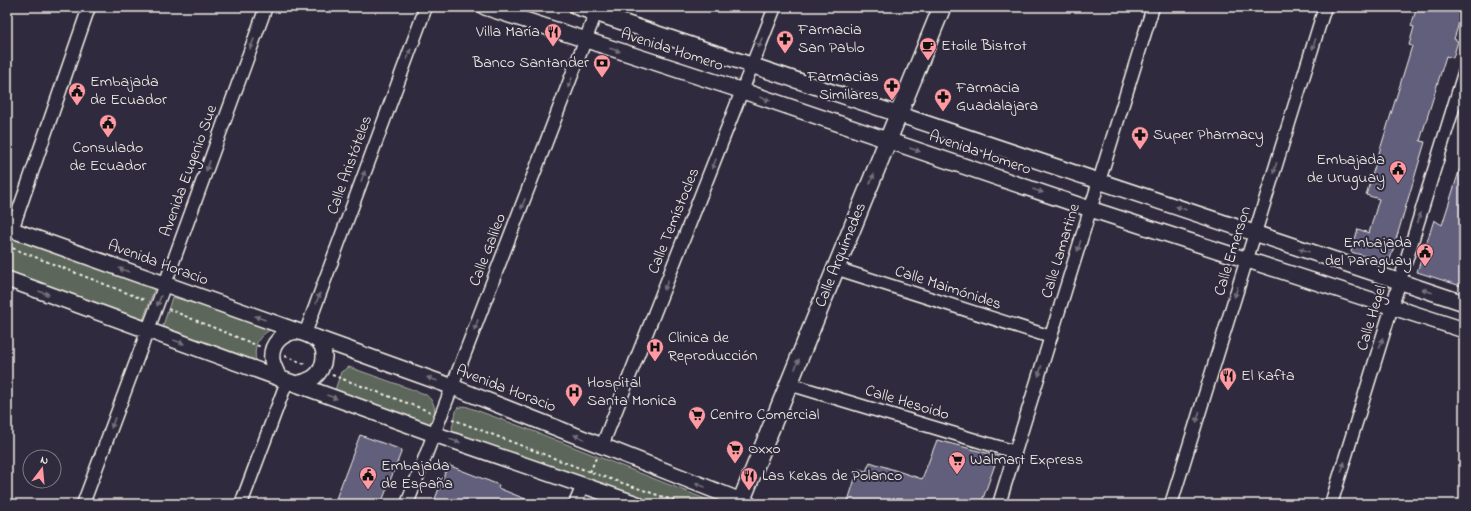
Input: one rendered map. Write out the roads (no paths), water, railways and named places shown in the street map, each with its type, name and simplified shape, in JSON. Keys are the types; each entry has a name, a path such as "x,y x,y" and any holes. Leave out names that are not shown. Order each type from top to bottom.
{"main road":[{"name":"Calle Arquímedes","path":"744,503 835,268 942,7"}],"street":[{"path":"10,229 89,7"},
{"name":"Avenida Eugenio Sue","path":"83,504 266,7"},
{"name":"Calle Aristóteles","path":"305,334 426,7"},
{"name":"Avenida Homero","path":"485,7 743,91 1090,209 1464,330"},
{"name":"Avenida Homero","path":"577,7 597,10 898,115 1098,180 1464,303"},
{"name":"Calle Temístocles","path":"602,446 775,7"},
{"name":"Calle Lamartine","path":"999,504 1098,180 1153,7"},
{"name":"Calle Emerson","path":"1171,504 1325,7"},
{"name":"Calle Galileo","path":"407,504 597,10"},
{"name":"Calle Hegel","path":"1331,504 1464,73"},
{"name":"Avenida Horacio","path":"10,229 453,387 744,503"},
{"name":"Calle Maimónides","path":"835,268 1051,337"},
{"path":"7,279 434,434 636,504"},
{"path":"289,332 305,334 321,343 324,352 324,362 314,377 287,381 272,360 272,351 281,337 289,332"},
{"path":"240,504 287,381"},
{"name":"Calle Hesoido","path":"789,384 1015,452"},
{"path":"575,504 583,485"}],"place":[{"name":"Villa María","path":"553,47"},
{"name":"Farmacia San Pablo","path":"785,54"},
{"name":"Etoile Bistrot","path":"928,61"},
{"name":"Banco Santander","path":"602,78"},
{"name":"Farmacias Similares","path":"892,101"},
{"name":"Embajada de Ecuador","path":"77,106"},
{"name":"Farmacia Guadalajara","path":"943,112"},
{"name":"Consulado de Ecuador","path":"108,138"},
{"name":"Super Pharmacy","path":"1140,150"},
{"name":"Embajada de Uruguay","path":"1398,184"},
{"name":"Embajada del Paraguay","path":"1425,267"},
{"name":"Clinica de Reproducción","path":"655,362"},
{"name":"El Kafta","path":"1228,391"},
{"name":"Hospital Santa Monica","path":"574,407"},
{"name":"Centro Comercial","path":"697,430"},
{"name":"Oxxo","path":"735,464"},
{"name":"Walmart Express","path":"957,475"},
{"name":"Embajada de España","path":"368,490"},
{"name":"Las Kekas de Polanco","path":"749,491"}]}
